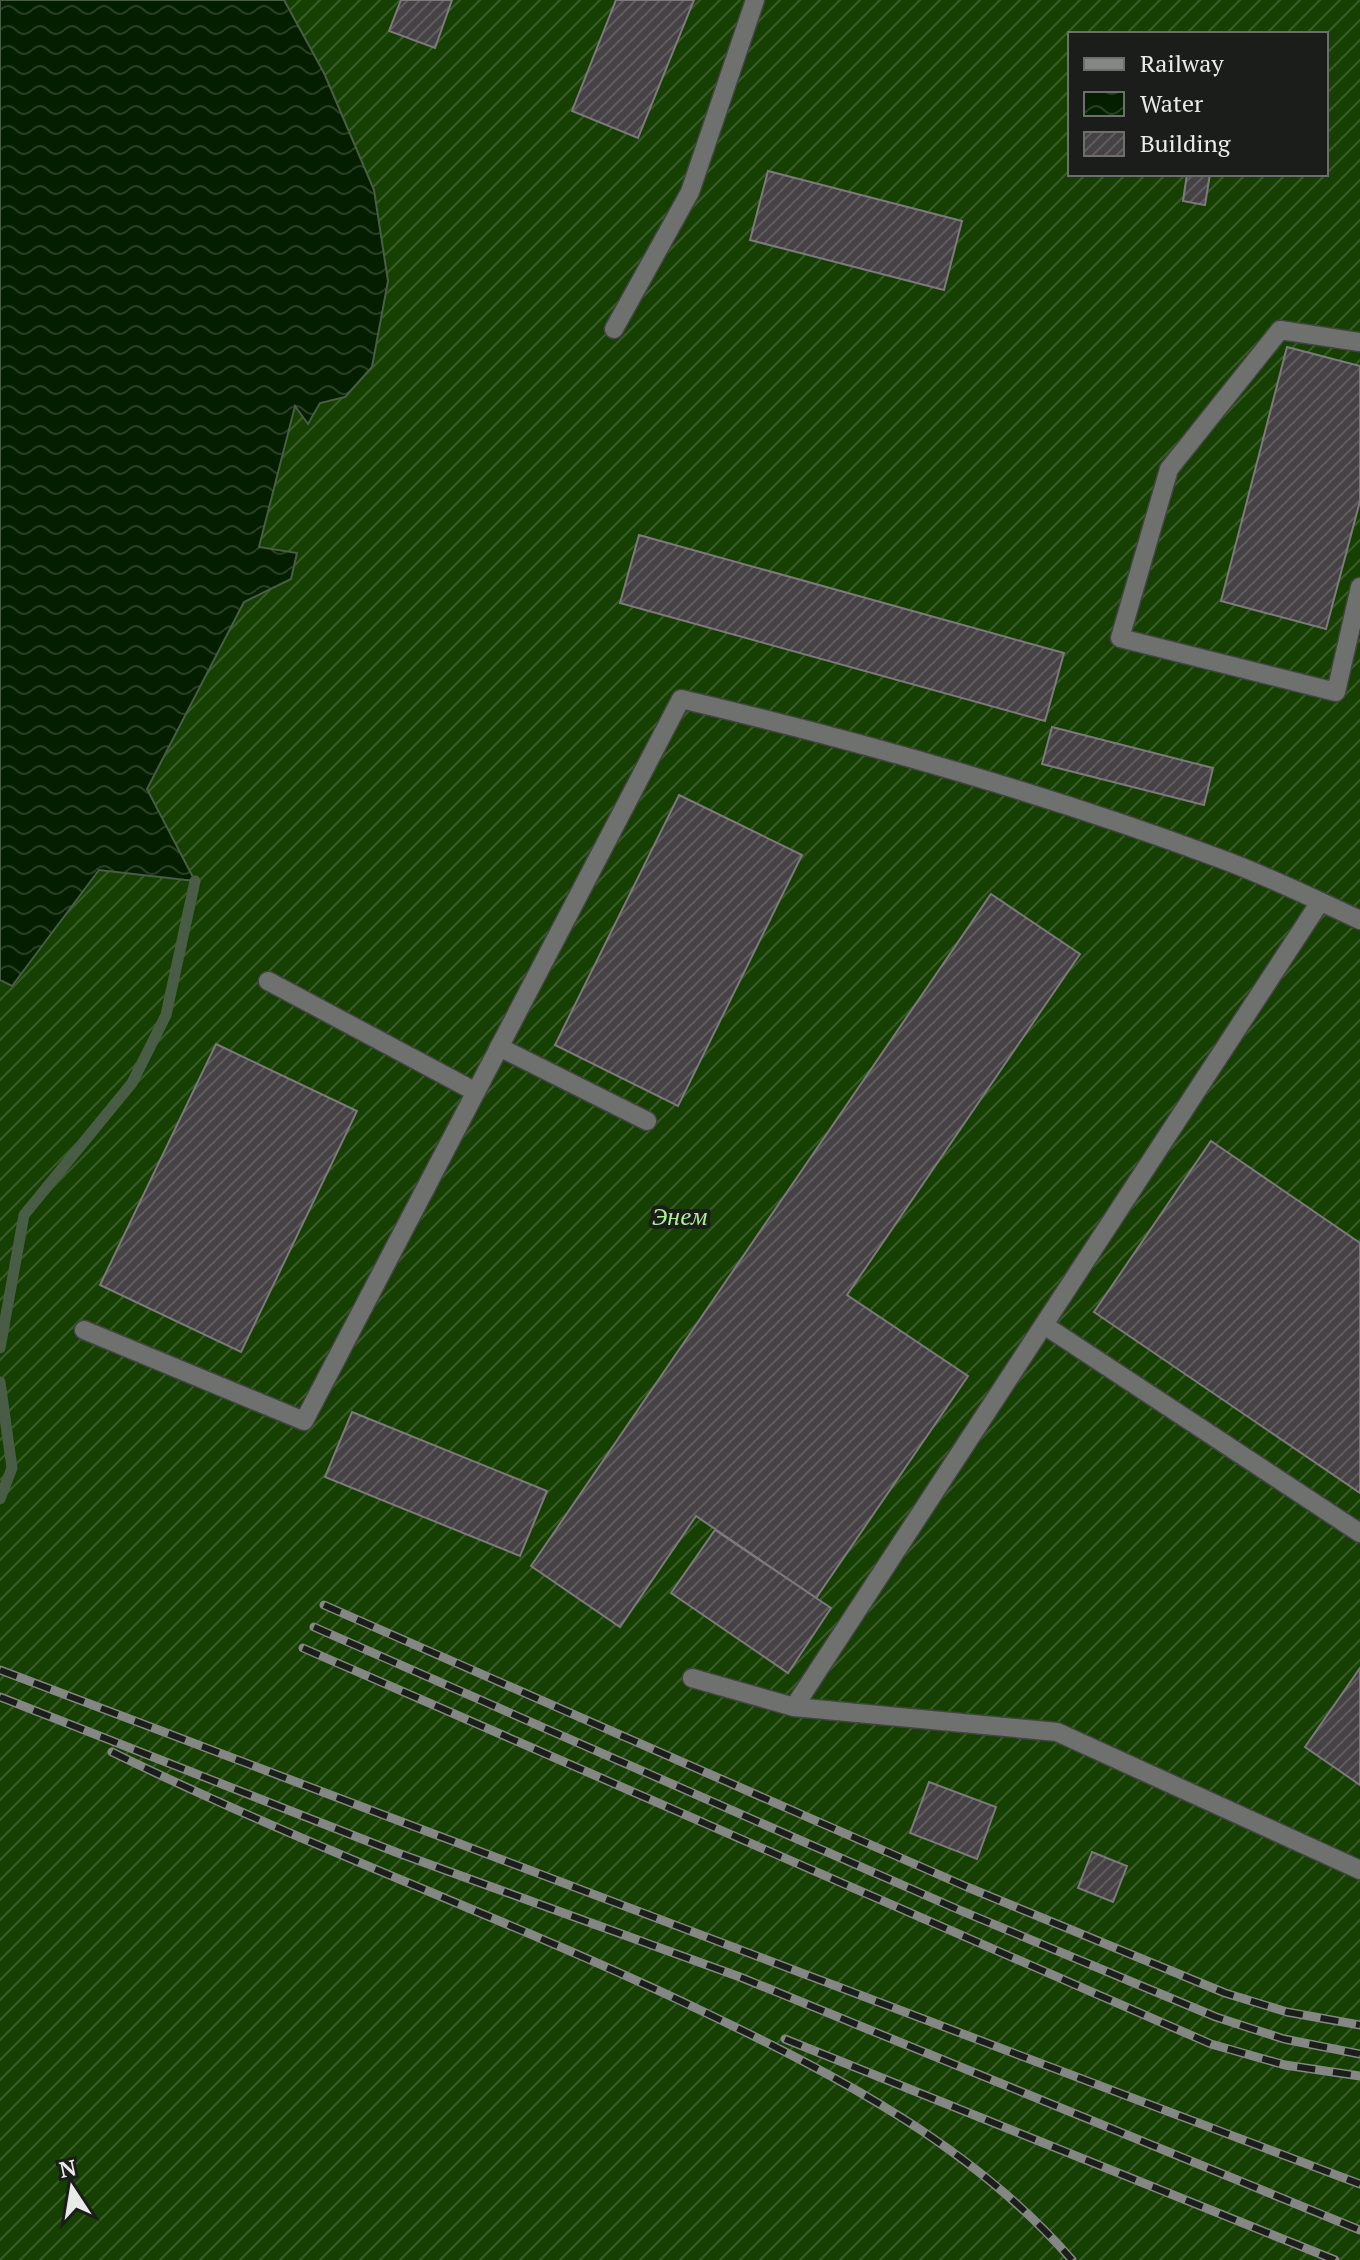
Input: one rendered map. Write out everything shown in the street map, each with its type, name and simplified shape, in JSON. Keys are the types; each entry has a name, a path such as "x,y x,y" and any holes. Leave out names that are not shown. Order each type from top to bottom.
{"lane":[{"path":"614,329 690,192 755,0"},
{"path":"1360,342 1280,330 1169,469 1120,638 1336,692 1360,587"},
{"path":"84,1330 304,1421 681,699 835,735 983,778 1223,859 1360,920"},
{"path":"794,1707 1320,902"},
{"path":"268,981 476,1092"},
{"path":"499,1047 647,1121"},
{"path":"1044,1325 1360,1533"},
{"path":"692,1678 794,1707 1057,1732 1360,1870"}],"green space":[{"name":"Энем","path":"0,0 1360,0 1360,2260 0,2260"}],"water":[{"path":"0,0 284,0 324,73 374,190 388,281 372,367 345,397 320,403 308,424 295,406 259,547 297,553 291,579 244,602 147,789 195,881 99,870 12,986 0,980"}],"building":[{"path":"401,0 452,0 435,48 389,31"},
{"path":"616,0 694,0 638,138 572,111"},
{"path":"768,171 962,221 944,290 750,240"},
{"path":"1187,176 1210,176 1205,205 1183,201"},
{"path":"1287,347 1360,366 1360,501 1326,629 1221,601"},
{"path":"639,535 1064,653 1045,721 620,603"},
{"path":"1052,727 1213,768 1204,805 1042,764"},
{"path":"679,795 802,855 678,1106 555,1045"},
{"path":"991,894 1080,954 847,1295 968,1376 816,1598 696,1516 620,1627 531,1566"},
{"path":"216,1044 357,1111 241,1352 100,1285"},
{"path":"1211,1141 1360,1243 1360,1493 1094,1312"},
{"path":"352,1412 547,1491 520,1556 325,1477"},
{"path":"715,1530 831,1608 788,1673 671,1593"},
{"path":"1360,1668 1360,1785 1305,1747"},
{"path":"929,1782 996,1807 977,1859 910,1833"},
{"path":"1092,1852 1127,1866 1113,1902 1078,1888"}],"waterway":[{"path":"0,1348 24,1215 132,1083 166,1015 195,881"},
{"path":"0,1382 12,1468 0,1499"}],"railway":[{"path":"324,1605 967,1887 1225,1993 1287,2012 1360,2025"},
{"path":"314,1627 957,1909 1216,2017 1284,2039 1360,2054"},
{"path":"303,1648 1211,2044 1285,2065 1360,2076"},
{"path":"0,1670 1360,2184"},
{"path":"0,1697 398,1853 740,1977 1360,2230"},
{"path":"112,1752 259,1820 631,1978 804,2062 901,2117 947,2148 992,2182 1072,2260"},
{"path":"785,2039 1335,2260"}]}
